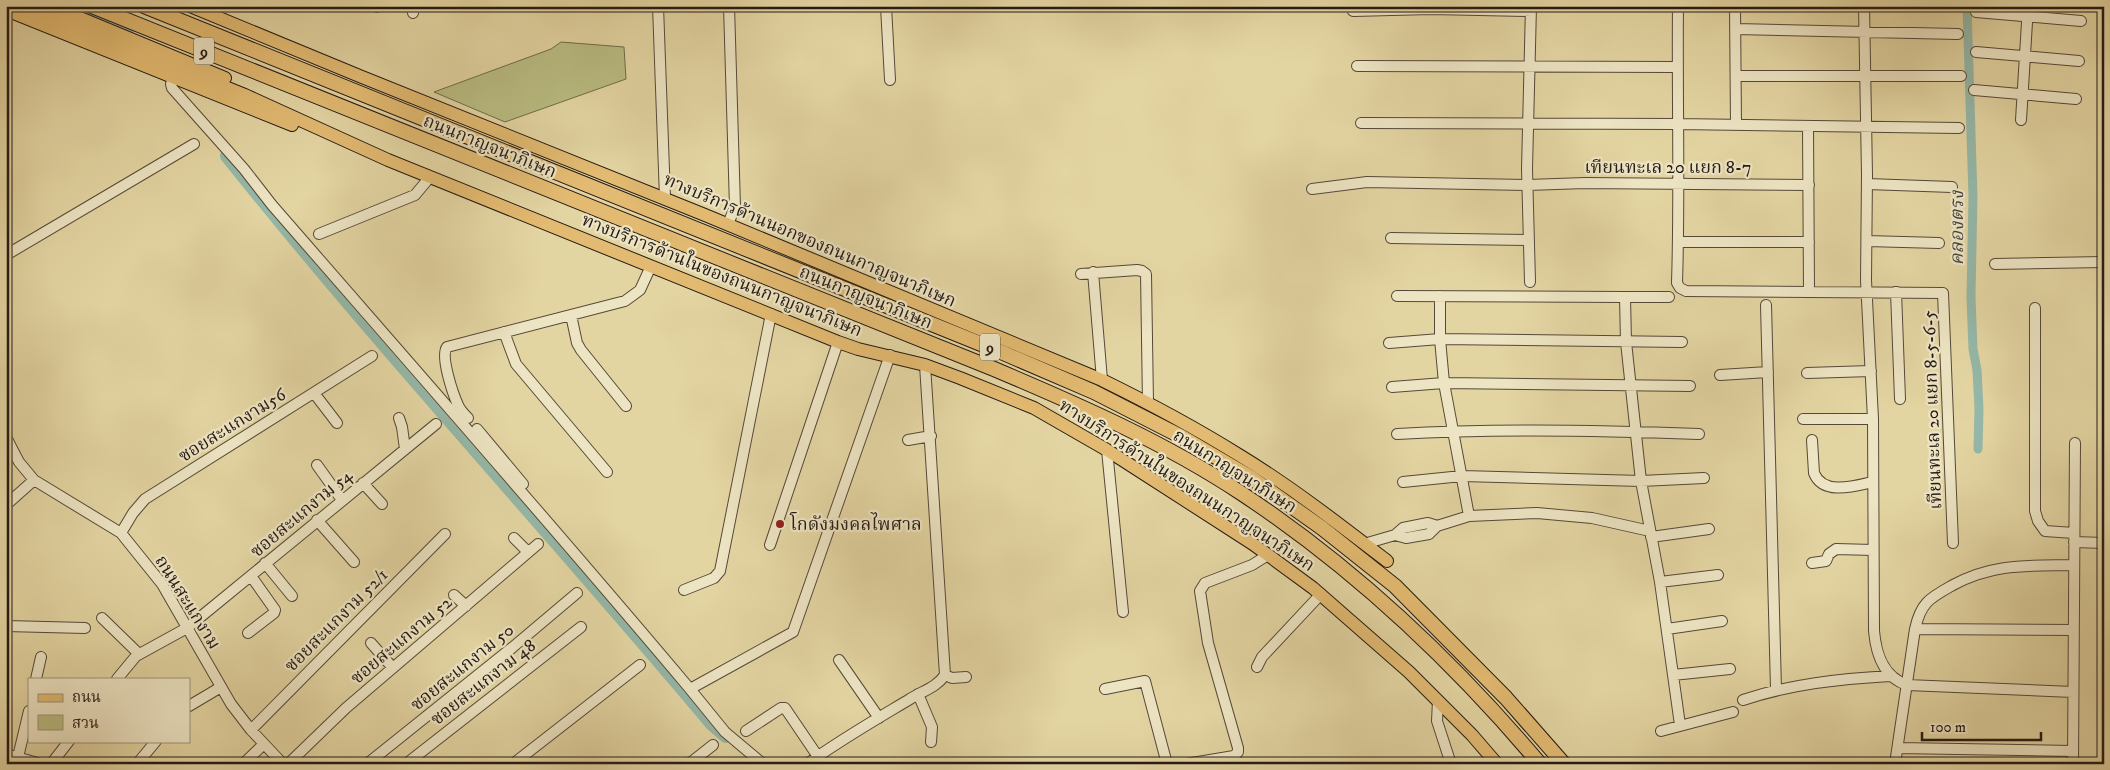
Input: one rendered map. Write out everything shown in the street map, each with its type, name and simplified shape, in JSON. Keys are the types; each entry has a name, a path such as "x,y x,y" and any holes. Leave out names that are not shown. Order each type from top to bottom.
{"highway":[{"name":"ถนนกาญจนาภิเษก","path":"92,6 994,369 1088,409 1174,454 1240,492 1314,544 1384,602 1493,711 1540,764"},
{"name":"ถนนกาญจนาภิเษก","path":"144,6 1001,352 1094,392 1182,437 1258,483 1322,528 1395,586 1506,698 1564,764"}],"main road":[{"name":"ทางบริการด้านในของถนนกาญจนาภิเษก","path":"25,6 245,95 388,160 838,342 858,349 890,355 925,365 1034,408 1108,450 1268,555 1321,594 1395,659 1438,701 1497,764"},
{"path":"51,6 254,91 388,160"},
{"name":"ทางบริการด้านนอกของถนนกาญจนาภิเษก","path":"190,6 665,198 1102,380 1148,403 1241,456 1387,561"},
{"path":"6,10 312,133 388,160"}],"street":[{"path":"658,6 665,198"},
{"path":"728,224 735,207 729,6"},
{"path":"886,6 890,80"},
{"name":"เทียนทะเล 20 แยก 8-5-6-5","path":"1678,6 1680,183 1677,283 1686,291 1941,292 1945,296 1953,543"},
{"path":"1735,6 1736,125"},
{"path":"1864,6 1866,241 1873,419 1875,644 1878,654 1890,676"},
{"path":"1353,11 1531,9 1528,123 1530,282"},
{"path":"1976,12 2028,12 2081,21"},
{"path":"2022,120 2024,56 2028,12"},
{"path":"1736,29 1958,34"},
{"path":"1976,52 2079,61"},
{"path":"1357,66 1678,67"},
{"path":"1736,76 1961,76"},
{"path":"173,78 172,88 455,414 725,732 763,764"},
{"path":"1974,90 2076,99"},
{"path":"1361,124 1678,124 1959,128"},
{"path":"1808,126 1809,291"},
{"path":"6,254 194,144"},
{"path":"319,234 415,195 430,177"},
{"name":"เทียนทะเล 20 แยก 8-7","path":"1312,189 1367,182 1809,185"},
{"path":"1867,184 1952,187"},
{"path":"1391,238 1528,240"},
{"path":"1866,241 1939,243"},
{"path":"1678,242 1809,242"},
{"path":"1995,264 2104,262"},
{"path":"523,484 461,410 445,361 444,351 447,347 625,301 640,290 651,266"},
{"path":"1081,274 1137,270 1146,274 1148,403"},
{"path":"1093,272 1102,380"},
{"path":"1896,292 1900,399"},
{"path":"1397,296 1669,297"},
{"path":"1440,296 1440,339 1444,383 1469,516"},
{"path":"1625,297 1626,342 1641,481 1660,582 1680,725"},
{"path":"1766,305 1776,689"},
{"path":"2035,308 2035,511 2038,521 2045,531 2104,543"},
{"path":"684,590 714,578 720,571 772,314"},
{"path":"571,315 577,343 581,350 626,406"},
{"path":"504,332 516,364 607,472"},
{"path":"1389,343 1440,339 1682,342"},
{"path":"770,545 838,342"},
{"path":"690,689 793,632 890,355"},
{"name":"ซอยสะแกงาม56","path":"121,533 133,513 145,499 372,356"},
{"path":"925,365 946,676"},
{"path":"1807,372 1871,371"},
{"path":"1720,375 1768,372"},
{"path":"1392,387 1444,383 1690,386"},
{"path":"314,393 337,423"},
{"path":"398,418 402,427 405,450"},
{"path":"1803,419 1873,419"},
{"name":"ซอยสะแกงาม 54","path":"139,654 187,628 436,424"},
{"path":"1397,434 1452,430 1699,434"},
{"path":"908,440 931,436"},
{"name":"ถนนสะแกงาม","path":"6,437 19,462 34,480 121,533 162,584 231,704 277,762"},
{"path":"1812,440 1814,472 1816,477 1824,484 1834,488 1873,482"},
{"path":"2073,764 2075,443"},
{"path":"1108,450 1123,612"},
{"path":"317,465 342,500"},
{"path":"1403,482 1462,476 1641,481 1704,478"},
{"path":"6,505 34,480"},
{"path":"362,483 382,504"},
{"path":"1364,544 1395,535 1406,538 1428,534 1437,526 1469,516 1537,512 1578,516 1651,534 1709,529"},
{"path":"317,520 354,562"},
{"name":"ซอยสะแกงาม 52/1","path":"251,730 446,534"},
{"path":"514,538 528,552"},
{"name":"ซอยสะแกงาม 52","path":"288,764 346,708 538,544"},
{"path":"1812,563 1826,561 1832,550 1836,549 1874,550"},
{"path":"1186,764 1234,756 1238,752 1208,643 1200,591 1205,583 1252,565 1268,555"},
{"path":"265,563 292,596"},
{"path":"1895,764 1915,629 1920,608 1940,592 1979,573 1997,568 2073,566"},
{"path":"1660,582 1718,575"},
{"path":"248,633 274,613 274,610 251,576"},
{"name":"ซอยสะแกงาม 50","path":"367,764 577,593"},
{"path":"1257,667 1262,657 1321,594"},
{"path":"454,595 466,606"},
{"path":"102,618 139,654 118,678"},
{"path":"1667,629 1722,621"},
{"path":"6,626 85,628"},
{"name":"ซอยสะแกงาม 48","path":"406,764 581,627"},
{"path":"1915,629 2074,630"},
{"path":"371,643 393,668"},
{"path":"36,678 41,657"},
{"path":"839,660 879,718"},
{"path":"513,764 640,665"},
{"path":"1673,675 1730,669"},
{"path":"946,676 952,678 966,677"},
{"path":"807,764 820,760 879,718 937,684 946,676"},
{"path":"1743,700 1776,689 1820,682 1890,676 1907,685 2073,692"},
{"path":"1106,689 1156,678"},
{"path":"1145,681 1167,764"},
{"path":"190,705 221,687"},
{"path":"918,694 932,727 931,742"},
{"path":"1438,701 1437,721 1450,764"},
{"path":"746,731 781,708 785,708 820,760"},
{"path":"1661,731 1734,712"},
{"path":"18,757 28,715"},
{"path":"51,764 68,742"},
{"path":"137,764 155,742"},
{"path":"243,764 264,744"},
{"path":"689,764 713,745"},
{"path":"1898,748 2073,751"},
{"path":"6,754 41,764"}],"green space":[{"path":"561,42 624,47 626,79 505,122 434,92 551,49"}],"waterway":[{"path":"68,6 121,27 133,43"},
{"name":"คลองตรง","path":"1967,6 1973,197 1971,297 1973,349 1977,370 1979,409 1978,449"},
{"path":"227,156 406,371 591,582 712,724 726,736"}],"place":[{"name":"โกดังมงคลไพศาล","path":"780,524"}]}
